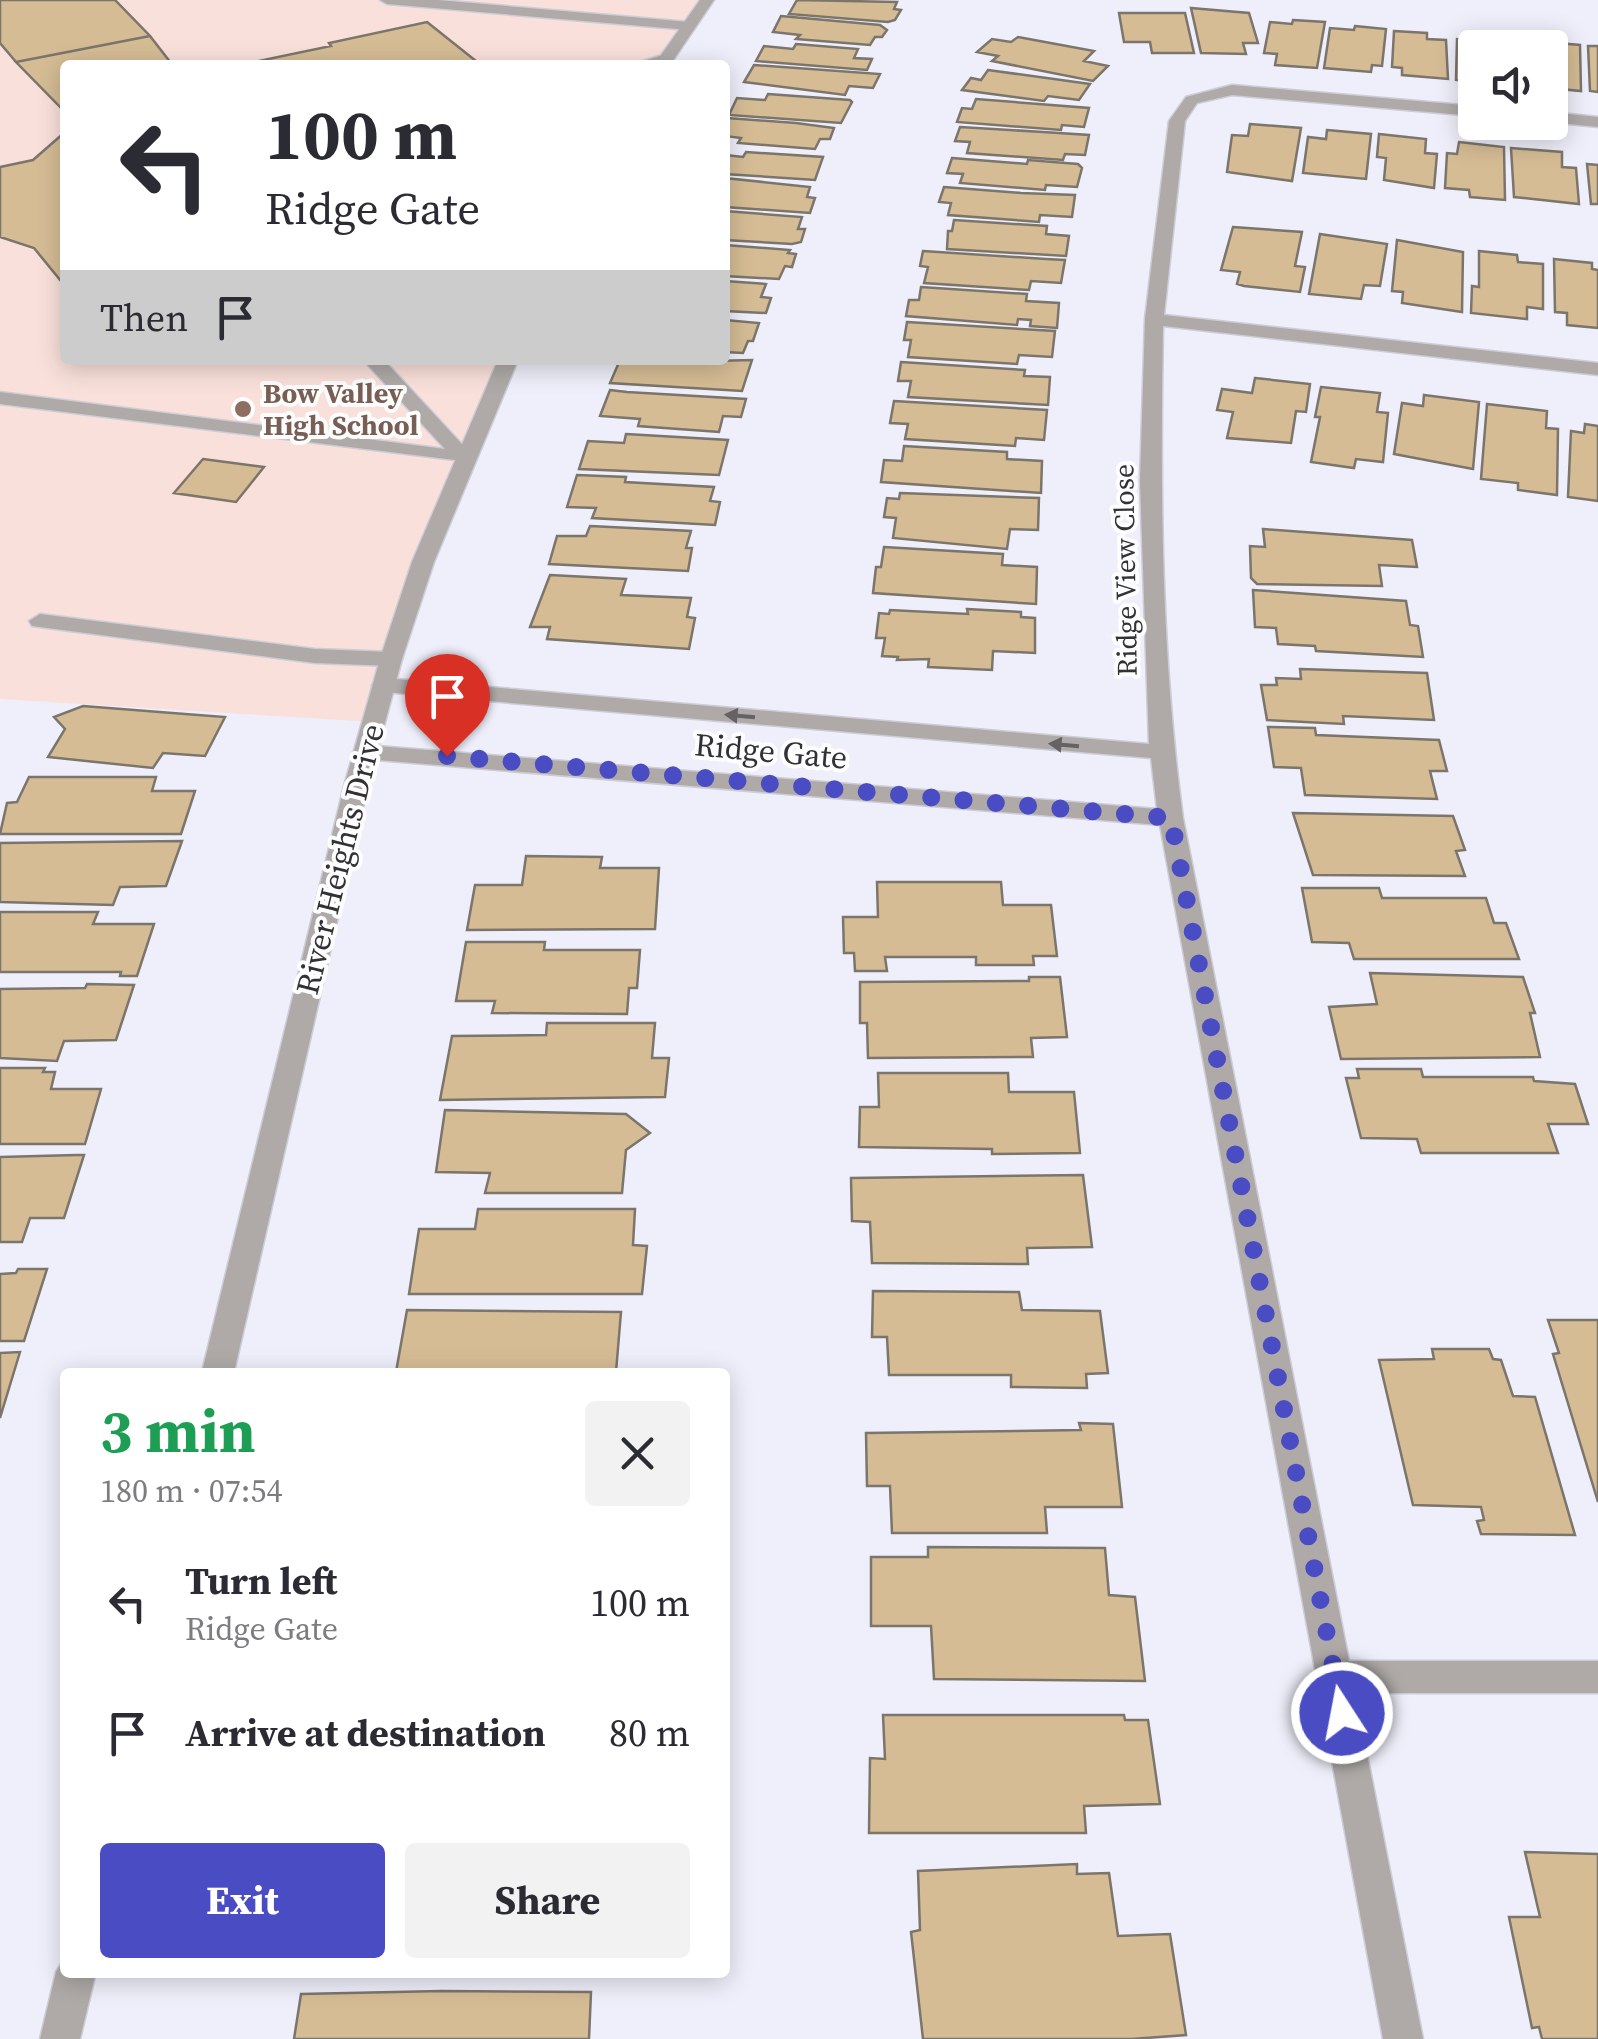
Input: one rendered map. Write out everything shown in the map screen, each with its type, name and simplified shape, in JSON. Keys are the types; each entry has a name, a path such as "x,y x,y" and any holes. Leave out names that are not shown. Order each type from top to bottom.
{"street":[{"path":"387,0 689,26"},
{"path":"665,60 707,0"},
{"name":"Ridge View Close","path":"1403,2039 1161,752 1150,481 1154,319 1177,122 1186,102 1198,95 1232,90 1458,110"},
{"path":"1568,120 1598,122"},
{"path":"1154,319 1598,370"},
{"path":"378,365 464,458"},
{"name":"River Heights Drive","path":"219,1368 387,672 464,458 506,365"},
{"path":"0,398 464,458"},
{"name":"Ridge Gate","path":"40,622 315,656 387,672 1161,752"},
{"name":"Ridge Gate","path":"366,752 1171,818"},
{"path":"1335,1677 1598,1677"},
{"path":"60,2039 75,1978"}],"shaded area":[{"name":"Bow Valley High School","path":"0,0 707,0 665,60 60,60 60,365 506,365 373,722 0,699"}],"building":[{"path":"0,0 115,0 150,36 16,62 0,43"},
{"path":"797,0 897,2 894,9 901,10 895,20 888,22 789,14"},
{"path":"1191,8 1249,13 1258,43 1243,43 1246,54 1201,53"},
{"path":"1119,13 1185,13 1194,53 1152,53 1150,42 1124,42"},
{"path":"781,16 880,25 887,30 870,45 796,39 800,35 773,32"},
{"path":"1293,20 1325,22 1317,68 1275,65 1277,54 1264,53 1270,22 1292,24"},
{"path":"427,22 475,60 263,60 331,46 329,43"},
{"path":"1355,26 1386,29 1382,66 1372,65 1371,72 1324,68 1330,28 1354,30"},
{"path":"1394,31 1427,33 1427,39 1446,40 1448,79 1402,75 1402,68 1392,67"},
{"path":"150,36 169,60 60,60 60,107 16,62"},
{"path":"1018,37 1094,51 1084,61 1108,66 1093,81 992,61 998,56 977,52 992,39 1011,42"},
{"path":"796,44 858,49 854,58 872,59 867,70 756,61 764,46 793,49"},
{"path":"1568,44 1580,45 1581,91 1568,90"},
{"path":"1588,46 1598,46 1598,92 1590,91"},
{"path":"754,65 880,74 873,88 849,86 845,95 744,82"},
{"path":"988,70 1090,84 1079,100 1048,96 1044,101 962,90 971,78 981,80"},
{"path":"768,94 852,102 841,123 730,115 737,98 765,100"},
{"path":"976,99 1089,108 1084,127 1062,125 1061,130 957,122 962,108 972,109"},
{"path":"730,118 834,128 830,139 820,139 815,149 738,143 741,138 730,137"},
{"path":"1250,124 1301,128 1292,181 1227,172 1232,135 1248,136"},
{"path":"960,127 1089,135 1085,155 1065,154 1063,160 967,153 970,142 955,141"},
{"path":"1327,130 1371,134 1366,179 1303,173 1308,137 1326,139"},
{"path":"1379,134 1426,139 1425,153 1437,154 1434,188 1384,180 1386,158 1377,157"},
{"path":"60,136 60,280 34,248 0,237 0,167 33,160"},
{"path":"1459,142 1504,147 1505,200 1470,197 1469,190 1445,188 1447,153 1457,154"},
{"path":"1511,148 1562,152 1562,167 1576,168 1579,204 1514,197"},
{"path":"746,152 823,157 815,180 730,174 730,156 743,157"},
{"path":"952,158 1027,164 1028,160 1078,164 1082,168 1077,187 1046,185 1045,190 960,183 963,174 947,173"},
{"path":"1587,164 1598,165 1598,204 1591,204"},
{"path":"730,179 810,187 807,197 815,198 810,213 730,207"},
{"path":"944,187 1075,195 1072,217 1040,215 1039,222 948,215 951,203 939,202"},
{"path":"730,211 802,217 798,229 805,229 801,242 730,240"},
{"path":"954,220 1047,226 1046,234 1069,236 1066,256 947,249 948,231 952,231"},
{"path":"1233,227 1302,232 1295,266 1305,267 1300,292 1244,286 1237,284 1240,272 1221,270"},
{"path":"1320,234 1387,244 1380,286 1364,285 1361,299 1309,294"},
{"path":"1397,240 1463,252 1462,312 1402,303 1403,292 1392,291"},
{"path":"730,245 790,250 788,253 796,254 792,267 785,266 779,279 730,276"},
{"path":"923,251 1065,260 1061,283 1031,281 1029,290 924,283 928,267 920,266"},
{"path":"1479,251 1517,255 1518,262 1543,264 1543,309 1527,307 1527,319 1471,313 1472,286 1479,287"},
{"path":"1554,259 1592,263 1592,269 1598,270 1598,328 1567,325 1567,313 1555,312"},
{"path":"730,281 766,284 761,297 771,298 766,313 730,311"},
{"path":"921,287 1027,294 1026,301 1059,303 1057,328 1030,326 1031,320 1018,319 1017,325 906,316 909,300 919,300"},
{"path":"730,320 759,323 753,341 748,341 743,353 730,352"},
{"path":"907,322 1055,331 1052,357 1019,355 1017,364 908,357 911,340 904,340"},
{"path":"752,360 742,391 610,383 618,365 730,365 730,361"},
{"path":"901,362 1025,370 1024,376 1050,377 1048,405 908,397 911,381 898,381"},
{"path":"1255,378 1310,384 1306,412 1296,411 1291,443 1227,438 1233,412 1217,410 1222,389 1252,393"},
{"path":"1321,387 1380,393 1377,412 1388,413 1383,462 1356,459 1354,468 1311,462"},
{"path":"610,390 746,399 741,417 723,416 719,432 638,426 640,419 600,416"},
{"path":"1424,395 1479,402 1473,469 1394,454 1402,403 1423,406"},
{"path":"894,401 1047,410 1044,440 1016,438 1015,446 905,439 908,424 890,423"},
{"path":"1487,404 1547,411 1546,428 1558,429 1557,495 1518,490 1518,483 1481,479"},
{"path":"1585,424 1598,426 1598,501 1568,497 1571,431 1584,433"},
{"path":"626,434 728,440 719,475 579,469 588,441 624,443"},
{"path":"904,446 1007,452 1007,459 1042,461 1041,493 881,482 884,460 902,461"},
{"path":"203,459 264,467 236,502 174,493"},
{"path":"577,475 714,487 710,501 720,502 715,525 592,518 596,508 567,507"},
{"path":"900,493 1039,498 1038,530 1010,529 1007,549 893,538 896,518 884,517 887,498 899,499"},
{"path":"590,526 691,531 686,548 692,548 688,571 549,564 557,536 586,536"},
{"path":"1263,529 1412,540 1417,567 1379,565 1382,586 1257,584 1251,578 1250,546 1265,547"},
{"path":"884,547 1003,554 1002,565 1037,567 1036,604 873,593 876,567 881,567"},
{"path":"550,575 626,579 621,595 691,598 687,617 695,618 689,649 547,639 550,627 530,627"},
{"path":"1253,590 1406,601 1410,625 1418,626 1423,657 1316,651 1315,646 1278,644 1276,628 1255,627"},
{"path":"967,609 1021,612 1021,617 1035,618 1035,653 993,651 992,670 928,667 929,659 897,660 898,657 882,656 885,638 876,638 879,613 889,614 890,610 968,614"},
{"path":"1300,669 1427,673 1434,720 1343,716 1344,724 1267,720 1261,685 1277,685 1276,678 1301,679"},
{"path":"83,706 225,717 205,756 163,753 153,768 48,757 65,729 54,717"},
{"path":"1268,727 1315,728 1316,735 1439,740 1447,771 1430,771 1437,799 1305,795 1301,768 1274,767"},
{"path":"29,777 156,777 152,791 195,791 181,834 0,834 7,803 17,802"},
{"path":"1293,813 1453,816 1465,850 1456,851 1465,876 1313,875"},
{"path":"182,841 166,886 120,887 113,905 0,902 0,843"},
{"path":"526,856 602,857 600,868 659,868 655,929 467,930 475,885 522,885"},
{"path":"877,882 1001,882 1003,905 1051,905 1057,956 1033,956 1034,965 976,965 976,957 885,957 887,971 855,971 854,953 844,953 843,917 878,917"},
{"path":"1302,888 1379,888 1382,898 1486,898 1494,923 1506,923 1519,959 1354,959 1349,943 1312,942"},
{"path":"0,912 98,912 93,924 154,924 137,976 120,976 121,972 0,972"},
{"path":"466,942 545,942 544,950 640,950 637,988 629,988 627,1014 492,1013 495,1001 456,1001"},
{"path":"1370,973 1523,977 1535,1013 1530,1013 1540,1057 1341,1059 1329,1007 1377,1004"},
{"path":"1029,977 1060,977 1067,1037 1031,1038 1033,1057 868,1058 867,1023 860,1023 860,982 1029,981"},
{"path":"87,984 134,985 116,1040 64,1041 57,1061 0,1058 0,989 85,988"},
{"path":"547,1023 655,1023 652,1058 669,1058 665,1097 440,1100 452,1036 546,1035"},
{"path":"0,1068 45,1068 43,1072 55,1072 51,1089 101,1089 85,1144 0,1144"},
{"path":"1357,1069 1421,1069 1423,1077 1533,1077 1534,1081 1575,1084 1588,1124 1548,1124 1558,1153 1421,1153 1417,1139 1361,1138 1346,1078 1359,1078"},
{"path":"878,1073 1008,1073 1009,1092 1074,1092 1080,1153 992,1154 992,1149 859,1147 860,1107 879,1107"},
{"path":"445,1110 626,1114 650,1133 626,1150 622,1193 485,1193 490,1173 436,1172"},
{"path":"84,1155 64,1218 30,1218 22,1242 0,1242 0,1157"},
{"path":"1083,1175 1092,1247 1027,1248 1028,1264 872,1263 870,1222 852,1221 851,1178"},
{"path":"478,1209 635,1209 633,1245 647,1246 642,1294 409,1294 419,1229 475,1229"},
{"path":"18,1269 47,1269 24,1341 0,1341 0,1274 16,1273"},
{"path":"873,1291 1019,1292 1022,1310 1100,1311 1108,1373 1086,1374 1087,1388 1011,1387 1011,1375 889,1375 887,1337 872,1337"},
{"path":"407,1310 621,1312 616,1368 397,1368"},
{"path":"1548,1320 1598,1320 1598,1502 1553,1354 1559,1353"},
{"path":"1432,1349 1489,1349 1493,1359 1501,1360 1513,1396 1535,1397 1575,1535 1481,1534 1477,1521 1484,1520 1481,1507 1413,1505 1379,1360 1434,1359"},
{"path":"20,1352 0,1418 0,1353"},
{"path":"1079,1423 1113,1424 1122,1507 1045,1507 1047,1533 892,1533 890,1486 867,1486 866,1433 1081,1430"},
{"path":"928,1547 1105,1548 1109,1595 1135,1597 1145,1681 934,1679 931,1626 871,1626 871,1557 928,1557"},
{"path":"883,1715 1124,1715 1125,1720 1148,1720 1160,1804 1084,1806 1086,1833 869,1833 870,1758 885,1759"},
{"path":"1525,1852 1598,1854 1598,2039 1542,2039 1539,2027 1532,2028 1509,1917 1540,1917"},
{"path":"1077,1864 1077,1874 1109,1873 1118,1936 1170,1934 1186,2035 1132,2039 923,2039 911,1932 920,1930 918,1871"},
{"path":"591,1992 589,2039 294,2039 301,1994"}],"place":[{"name":"Bow Valley High School","path":"243,409"}],"route":[{"path":"447,756 1171,818 1342,1713"}]}
